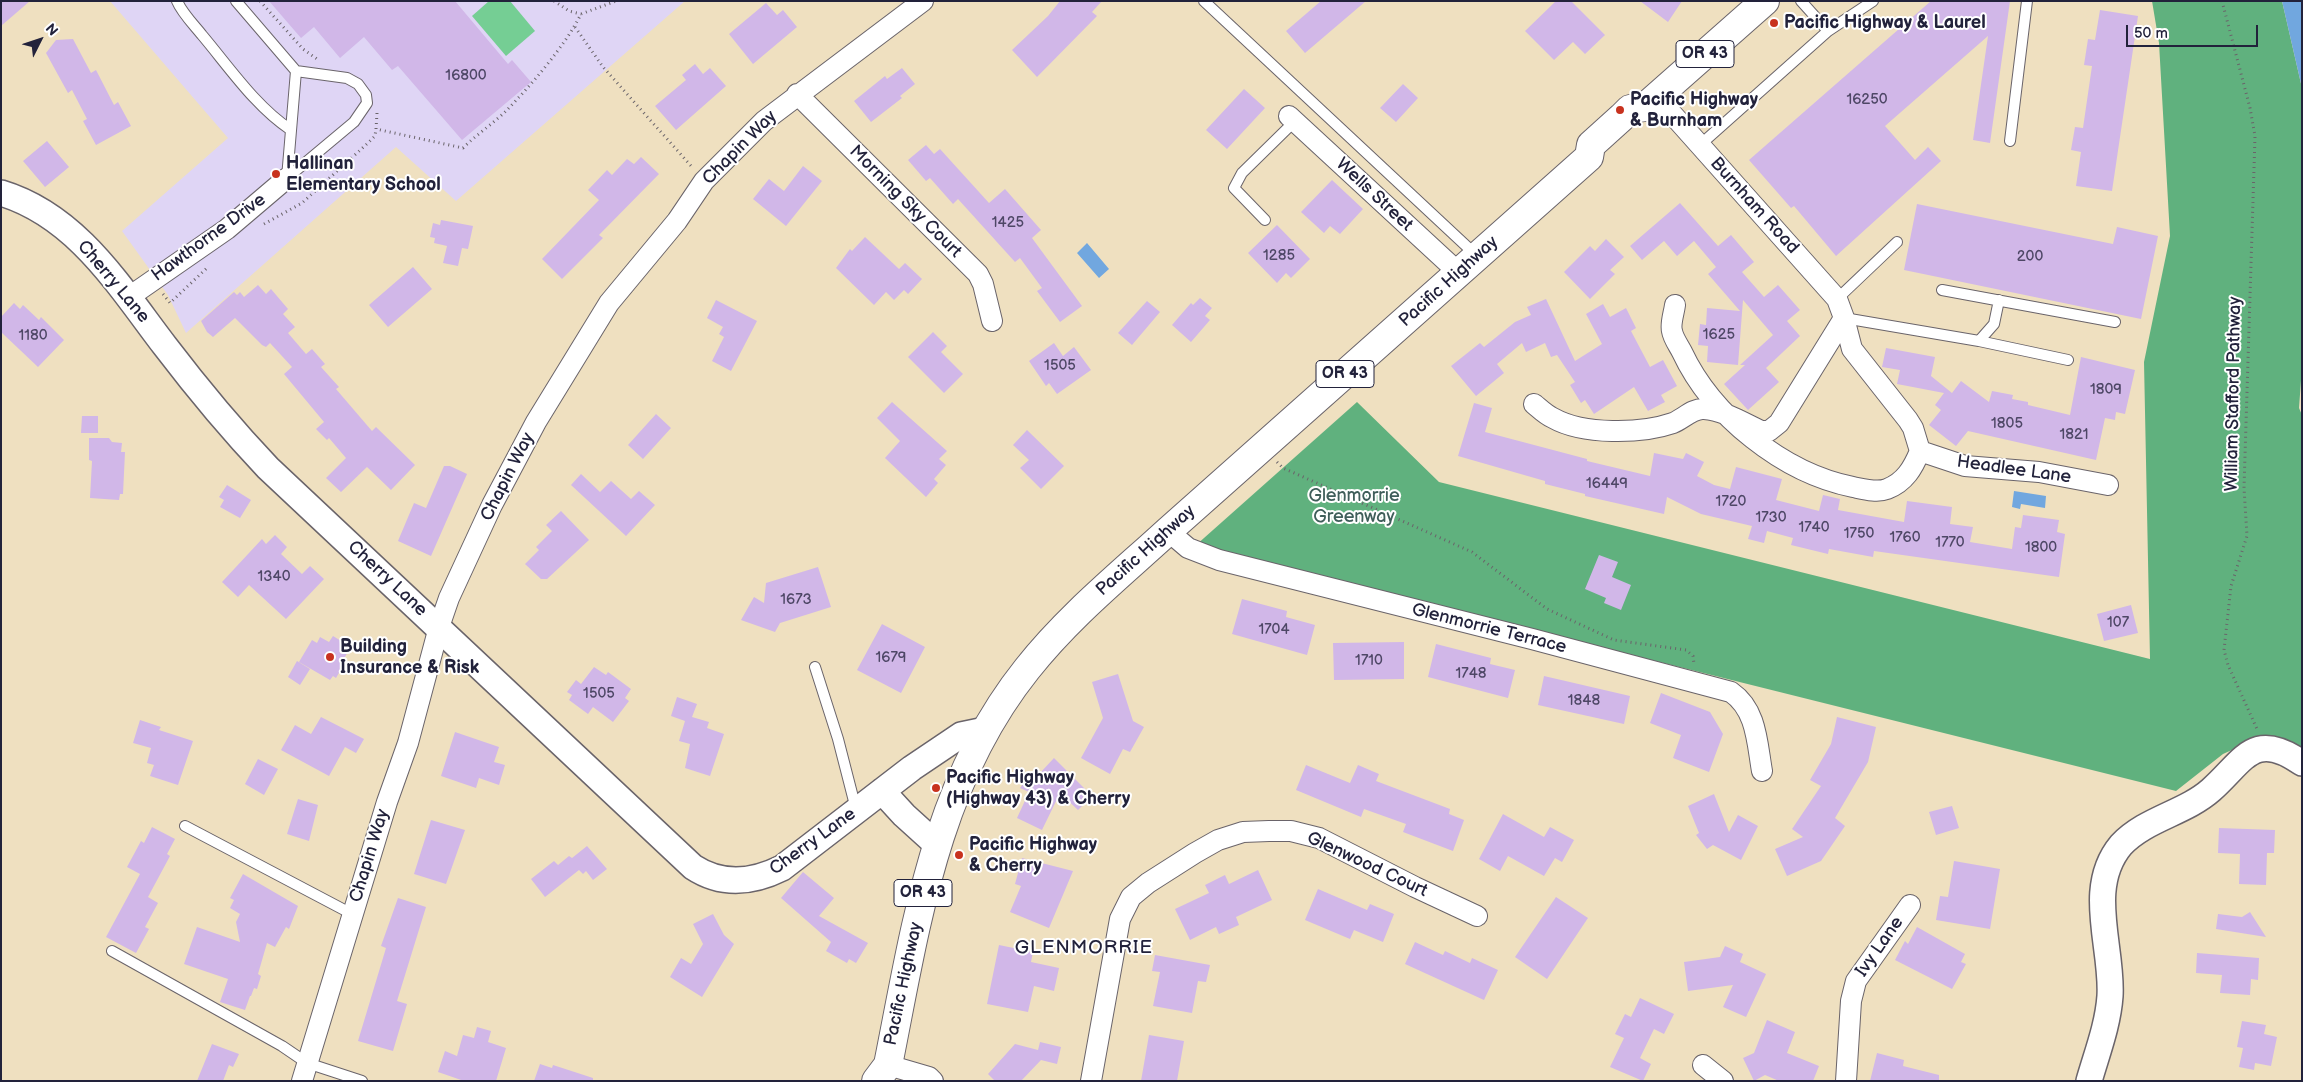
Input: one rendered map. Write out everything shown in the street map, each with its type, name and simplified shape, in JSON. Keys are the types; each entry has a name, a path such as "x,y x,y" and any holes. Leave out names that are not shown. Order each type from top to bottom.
{"main road":[{"name":"Pacific Highway","path":"890,1077 919,909 936,844 968,761 985,730 1018,681 1052,640 1168,531 1589,158 1602,158 1644,121 1651,102 1765,1"}],"street":[{"name":"Chapin Way","path":"304,1072 387,802 408,743 439,627 449,598 492,506 536,422 609,303 677,221 704,181 740,143 797,94 923,1"},
{"name":"Morning Sky Court","path":"797,94 978,274 983,284 992,321"},
{"name":"Burnham Road","path":"1651,102 1700,145 1837,299 1852,349 1908,420 1913,428 1920,451"},
{"name":"Wells Street","path":"1292,119 1469,265"},
{"name":"Hawthorne Drive","path":"129,296 227,229 287,178"},
{"name":"Cherry Lane","path":"1,193 21,199 45,211 64,225 107,269 235,434 268,468 694,867 704,874 732,881 765,877 782,868 856,810 961,735 985,730"},
{"path":"1675,305 1672,331 1690,369 1729,416 1763,445 1809,473 1835,484 1868,490 1885,490 1910,474 1920,451"},
{"path":"1534,404 1552,418 1568,424 1606,430 1653,428 1674,422 1700,409 1729,416 1761,431 1769,431 1775,428 1844,318"},
{"name":"Headlee Lane","path":"1920,451 1965,466 2040,472 2108,485"},
{"name":"Glenmorrie Terrace","path":"1168,531 1188,548 1219,560 1532,639 1731,692 1753,718 1762,771"},
{"path":"2089,1081 2109,1004 2110,985 2102,901 2106,873 2115,854 2122,845 2143,829 2211,790 2246,754 2273,749 2296,759"},
{"path":"882,791 904,815 936,844"},
{"name":"Glenwood Court","path":"1090,1081 1120,918 1131,897 1148,883 1218,840 1243,832 1269,831 1291,831 1319,838 1414,887 1477,916"},
{"name":"Ivy Lane","path":"1846,1081 1851,1001 1856,981 1910,904"},
{"path":"1703,1065 1723,1081"},
{"path":"890,1077 930,1077 933,1081"}],"lane":[{"path":"177,1 191,21 254,96 276,120 291,130"},
{"path":"236,1 296,72 347,78 358,84 366,96 366,103 354,122 287,178"},
{"path":"1204,1 1469,265"},
{"path":"1801,1 1828,31"},
{"path":"1700,145 1828,31 1873,1"},
{"path":"2010,141 2027,2"},
{"path":"287,178 296,72"},
{"path":"1265,220 1234,188 1242,173 1292,119"},
{"path":"1837,299 1897,242"},
{"path":"1942,290 2115,322"},
{"path":"1979,341 1994,324 1998,300"},
{"path":"1844,318 1979,341 2068,360"},
{"path":"815,667 838,739 856,810"},
{"path":"185,826 352,914"},
{"path":"112,951 282,1046 304,1072 362,1081"}],"path":[{"path":"260,1 303,49 314,58 320,60"},
{"path":"554,1 568,11 581,14 616,1"},
{"name":"William Stafford Pathway","path":"2222,1 2250,108 2255,136 2244,488 2247,536 2231,586 2224,641 2228,665 2260,736"},
{"path":"376,129 463,148 506,111 541,72 575,26 581,14"},
{"path":"575,26 603,67 704,181"},
{"path":"256,228 302,204 368,143 374,136 376,129 378,108"},
{"path":"160,290 170,303 210,265"},
{"path":"1264,446 1283,468 1472,552 1547,609 1614,640 1690,652 1695,661 1691,682"}],"shaded area":[{"name":"Hallinan Elementary School","path":"110,1 685,1 456,201 396,147 186,333 168,295 122,231 228,138"}],"green space":[{"path":"489,1 510,1 535,31 506,56 472,16"},
{"name":"Glenmorrie Greenway","path":"2152,1 2282,1 2302,88 2302,367 2299,408 2302,415 2302,755 2254,740 2223,754 2176,791 1195,546 1357,402 1439,482 2150,659 2144,362 2170,236 2159,43"}],"water":[{"path":"2282,1 2302,1 2302,88"},
{"path":"1087,243 1109,269 1099,278 1077,253"},
{"path":"2014,491 2046,496 2045,508 2021,504 2020,509 2012,507"}],"building":[{"path":"1,1 30,1 1,26"},
{"path":"269,1 455,1 508,64 512,60 531,82 462,140 398,66 392,70 364,37 340,58 314,27 301,38"},
{"path":"1060,1 1102,1 1092,12 1097,16 1037,77 1012,50 1048,16"},
{"path":"1321,1 1366,1 1305,53 1286,31"},
{"path":"1556,1 1571,1 1605,35 1585,54 1573,42 1554,60 1525,31"},
{"path":"1640,1 1682,1 1668,22"},
{"path":"1931,1 2010,1 1990,143 1973,140 1988,36 1885,126 1915,160 1928,147 1941,161 1836,256 1794,206 1791,208 1749,160"},
{"path":"766,3 777,15 783,10 797,27 753,64 729,34"},
{"path":"2100,10 2138,16 2112,191 2076,186 2081,152 2071,150 2075,127 2083,128 2092,66 2084,65 2088,39 2095,40"},
{"path":"73,39 91,73 96,70 114,105 118,102 131,126 96,145 83,121 87,119 72,90 68,93 46,53 56,40"},
{"path":"695,64 703,74 710,68 726,86 676,130 655,106 686,80 682,75"},
{"path":"902,68 915,84 900,96 902,98 871,122 854,101 885,76 887,79"},
{"path":"1403,84 1418,98 1396,122 1380,108"},
{"path":"1244,89 1265,108 1227,149 1206,130"},
{"path":"47,141 69,167 45,187 23,161"},
{"path":"926,145 934,154 940,149 989,203 1005,189 1041,230 1032,238 1082,306 1060,322 1037,291 1042,288 1020,258 1015,262 958,199 953,204 930,178 926,181 908,160"},
{"path":"641,157 659,174 599,235 603,238 562,279 542,259 599,200 588,190 607,170 612,175 627,159 634,164"},
{"path":"803,166 822,181 786,226 753,199 769,179 784,191"},
{"path":"1332,180 1363,209 1340,234 1330,226 1324,233 1301,212"},
{"path":"1680,203 1718,246 1731,235 1754,262 1742,272 1764,297 1778,285 1800,310 1787,321 1800,336 1766,368 1779,382 1748,410 1724,384 1745,365 1740,365 1773,335 1743,300 1738,365 1707,362 1708,346 1698,345 1700,324 1706,325 1707,308 1740,311 1708,274 1716,267 1694,241 1677,256 1664,241 1642,260 1630,246"},
{"path":"1917,204 2113,244 2117,227 2158,236 2141,319 1904,270"},
{"path":"441,220 473,226 468,249 462,248 458,266 443,263 447,246 434,243 435,238 430,237 433,223 440,225"},
{"path":"1277,225 1310,259 1291,278 1286,273 1277,283 1248,253"},
{"path":"865,237 899,269 905,263 922,279 908,294 904,290 894,300 886,292 874,305 836,268 850,249 852,251"},
{"path":"1606,239 1624,257 1610,270 1615,274 1590,299 1564,272 1590,246 1595,251"},
{"path":"413,267 432,289 388,327 369,305"},
{"path":"258,285 266,294 271,289 288,309 283,314 295,327 288,333 306,354 312,349 325,364 321,367 339,387 336,389 372,431 376,427 415,465 391,490 367,467 341,492 326,478 346,458 329,438 327,440 316,429 324,422 284,374 292,367 270,343 266,347 262,345 235,318 213,337 207,332 201,321 234,292 237,295 240,292 244,297"},
{"path":"1200,298 1212,308 1205,316 1210,320 1191,342 1172,325 1191,303 1193,305"},
{"path":"1546,299 1575,361 1602,344 1586,314 1603,304 1610,317 1626,308 1636,328 1631,331 1650,367 1663,360 1677,386 1661,395 1665,402 1648,411 1634,387 1594,414 1585,400 1581,403 1570,385 1575,382 1557,355 1551,357 1545,343 1526,352 1522,343 1497,364 1504,373 1476,396 1451,366 1480,343 1484,347 1515,322 1531,315 1527,307"},
{"path":"716,300 757,321 731,371 712,361 724,337 719,334 723,327 707,318"},
{"path":"1147,301 1160,312 1132,345 1118,333"},
{"path":"14,303 20,309 23,305 39,320 41,317 64,340 38,367 1,332 1,317"},
{"path":"933,332 947,346 941,352 963,374 944,393 908,357"},
{"path":"1054,343 1063,356 1074,347 1091,370 1057,394 1049,383 1046,386 1029,361"},
{"path":"1886,348 1935,357 1931,376 1952,393 1961,381 1989,402 1992,391 2013,395 2012,399 2028,402 2028,405 2070,415 2081,357 2135,370 2125,414 2116,412 2115,420 2105,418 2096,460 1968,431 1956,446 1929,425 1941,410 1935,405 1944,393 1897,384 1900,370 1882,367"},
{"path":"892,402 947,451 939,459 946,465 934,479 938,483 926,497 885,458 900,441 877,418"},
{"path":"1474,403 1492,408 1485,432 1587,459 1587,461 1650,476 1654,453 1683,459 1686,453 1704,462 1697,476 1714,485 1730,489 1736,467 1782,479 1776,500 1819,511 1823,495 1840,499 1838,510 1904,522 1907,501 1952,507 1950,524 1973,527 1970,542 2012,549 2015,527 2021,528 2023,515 2059,520 2057,532 2065,534 2059,577 1874,551 1873,557 1829,549 1828,554 1791,545 1793,538 1767,531 1764,543 1748,539 1752,526 1701,514 1667,497 1664,514 1585,496 1585,494 1545,484 1545,481 1458,456"},
{"path":"656,414 671,428 643,459 628,445"},
{"path":"82,416 98,416 98,433 81,433"},
{"path":"1027,430 1064,466 1041,489 1020,468 1029,460 1013,445"},
{"path":"89,438 109,438 112,442 122,443 121,452 125,452 123,494 120,494 119,500 90,498 92,461 89,460"},
{"path":"444,466 450,466 467,474 431,556 398,541 414,503 426,508"},
{"path":"581,474 600,492 611,481 631,499 639,491 655,505 626,536 571,485"},
{"path":"227,485 251,500 240,518 220,507 224,500 219,497"},
{"path":"561,511 589,540 547,579 541,579 525,564 539,550 536,547 552,531 546,525"},
{"path":"275,535 287,547 281,554 302,574 310,566 324,579 286,619 249,585 238,597 222,582 262,539 266,544"},
{"path":"1599,555 1618,562 1612,577 1631,585 1621,610 1604,603 1606,598 1585,589"},
{"path":"818,567 831,607 780,623 775,632 741,620 754,597 764,603 766,583"},
{"path":"1242,599 1287,611 1286,617 1315,625 1307,655 1232,634"},
{"path":"2131,605 2138,633 2104,641 2097,614"},
{"path":"882,624 925,647 901,693 857,670"},
{"name":"Building Insurance & Risk","path":"333,636 351,647 340,665 343,666 336,678 333,676 330,680 299,662 312,640 317,643 320,637 329,642"},
{"path":"1404,642 1404,679 1334,680 1333,643"},
{"path":"1436,644 1491,658 1490,664 1515,670 1508,698 1428,677"},
{"path":"297,661 310,669 300,685 288,677"},
{"path":"594,667 606,675 608,672 631,689 625,698 629,701 613,722 593,707 588,714 569,700 572,695 567,692 576,680 581,684"},
{"path":"1118,674 1133,721 1144,727 1130,752 1123,749 1110,774 1081,758 1103,718 1092,682"},
{"path":"1544,676 1630,696 1624,724 1538,705"},
{"path":"1661,693 1710,712 1723,734 1709,772 1673,758 1681,735 1650,723"},
{"path":"677,697 697,704 692,717 709,722 707,728 724,734 710,776 685,768 690,744 679,741 685,721 671,716"},
{"path":"321,717 364,739 356,753 345,747 329,776 281,750 295,725 311,734"},
{"path":"1837,717 1876,727 1868,762 1835,818 1845,826 1821,861 1787,876 1775,849 1803,837 1792,829 1821,786 1810,780 1831,744"},
{"path":"140,720 161,727 159,730 193,741 178,785 150,776 154,765 147,763 151,748 133,743"},
{"path":"455,732 499,747 494,762 505,765 499,785 479,778 476,788 441,776"},
{"path":"1054,758 1092,796 1078,810 1060,793 1042,830 1017,818 1029,792 1020,788 1035,768 1040,773"},
{"path":"258,759 278,769 264,795 245,784"},
{"path":"1306,765 1350,783 1358,765 1379,774 1376,781 1450,809 1449,814 1464,820 1453,851 1403,832 1406,824 1364,809 1361,817 1296,790"},
{"path":"1714,794 1729,832 1738,815 1758,826 1741,860 1713,845 1707,849 1696,835 1699,833 1688,806"},
{"path":"298,799 318,805 309,841 287,834"},
{"path":"1952,806 1959,828 1936,835 1929,812"},
{"path":"1503,814 1544,837 1550,827 1574,840 1562,862 1555,858 1544,876 1508,856 1500,871 1479,859"},
{"path":"431,820 465,830 446,884 414,874"},
{"path":"152,827 175,839 167,854 170,856 148,897 158,903 145,927 149,929 136,953 106,937 140,874 127,867 141,841 144,843"},
{"path":"2219,828 2275,830 2274,853 2267,853 2266,885 2239,884 2240,854 2218,853"},
{"path":"587,846 607,869 593,880 586,871 583,874 579,870 545,897 531,879 554,861 558,865 569,856 572,858"},
{"path":"1022,858 1073,871 1049,928 1010,912 1021,886 1015,884"},
{"path":"1954,861 2000,869 1990,929 1936,920 1940,896 1948,897"},
{"path":"1258,870 1272,900 1236,917 1239,925 1219,934 1216,927 1190,940 1175,909 1209,893 1205,885 1225,875 1229,884"},
{"path":"803,872 834,898 819,916 868,943 856,963 849,959 847,963 826,951 831,942 781,898"},
{"path":"243,874 298,906 289,929 286,927 275,947 267,943 258,974 261,976 257,989 254,988 245,1010 220,1002 228,979 184,964 197,927 240,942 236,922 240,914 230,908 234,900 230,898"},
{"path":"1318,889 1367,910 1370,904 1394,914 1383,942 1354,930 1350,939 1305,920"},
{"path":"1556,897 1588,918 1547,979 1515,957"},
{"path":"398,898 426,907 397,1001 407,1004 393,1051 358,1041 386,948 381,946"},
{"path":"2250,912 2266,937 2216,929 2218,914 2242,917"},
{"path":"713,914 724,935 734,944 702,997 670,977 681,958 691,964 703,944 693,924"},
{"path":"1917,927 1965,954 1961,962 1966,964 1952,989 1895,960 1905,941 1908,944"},
{"path":"1415,942 1443,955 1445,951 1470,963 1472,958 1498,970 1484,1000 1405,964"},
{"path":"999,945 1033,952 1031,962 1059,968 1054,991 1034,986 1028,1012 987,1004"},
{"path":"1725,946 1743,954 1740,962 1766,974 1746,1017 1723,1007 1733,985 1688,991 1684,962 1720,957"},
{"path":"2197,953 2259,958 2258,980 2251,979 2250,995 2220,993 2222,975 2196,973"},
{"path":"1155,955 1210,965 1206,982 1198,981 1192,1013 1153,1006 1160,972 1152,971"},
{"path":"1640,998 1674,1014 1664,1034 1654,1029 1640,1058 1651,1064 1643,1081 1610,1067 1624,1038 1615,1034 1625,1014 1631,1017"},
{"path":"1767,1020 1795,1032 1787,1053 1819,1066 1813,1081 1779,1081 1765,1075 1754,1081 1743,1058 1754,1053"},
{"path":"2242,1021 2266,1025 2264,1034 2277,1037 2271,1066 2255,1063 2254,1070 2239,1067 2243,1048 2237,1047"},
{"path":"477,1027 491,1031 488,1042 506,1048 496,1081 464,1081 438,1072 445,1051 457,1056 463,1035 474,1038"},
{"path":"1149,1035 1184,1041 1177,1081 1141,1081"},
{"path":"1040,1042 1061,1047 1057,1064 1041,1060 1021,1081 995,1081 988,1074 1015,1044 1038,1050"},
{"path":"212,1044 239,1054 233,1067 229,1065 223,1081 197,1081"},
{"path":"1877,1053 1904,1060 1903,1066 1939,1075 1939,1081 1870,1081"},
{"path":"540,1064 552,1068 553,1065 593,1078 593,1081 534,1081"}],"place":[{"name":"Pacific Highway & Laurel","path":"1774,23"},
{"name":"Pacific Highway & Burnham","path":"1620,110"},
{"name":"Hallinan Elementary School","path":"276,174"},
{"name":"Building Insurance & Risk","path":"330,657"},
{"name":"Pacific Highway (Highway 43) & Cherry","path":"936,788"},
{"name":"Pacific Highway & Cherry","path":"959,855"}],"district":[{"name":"GLENMORRIE","path":"1084,948"}]}
